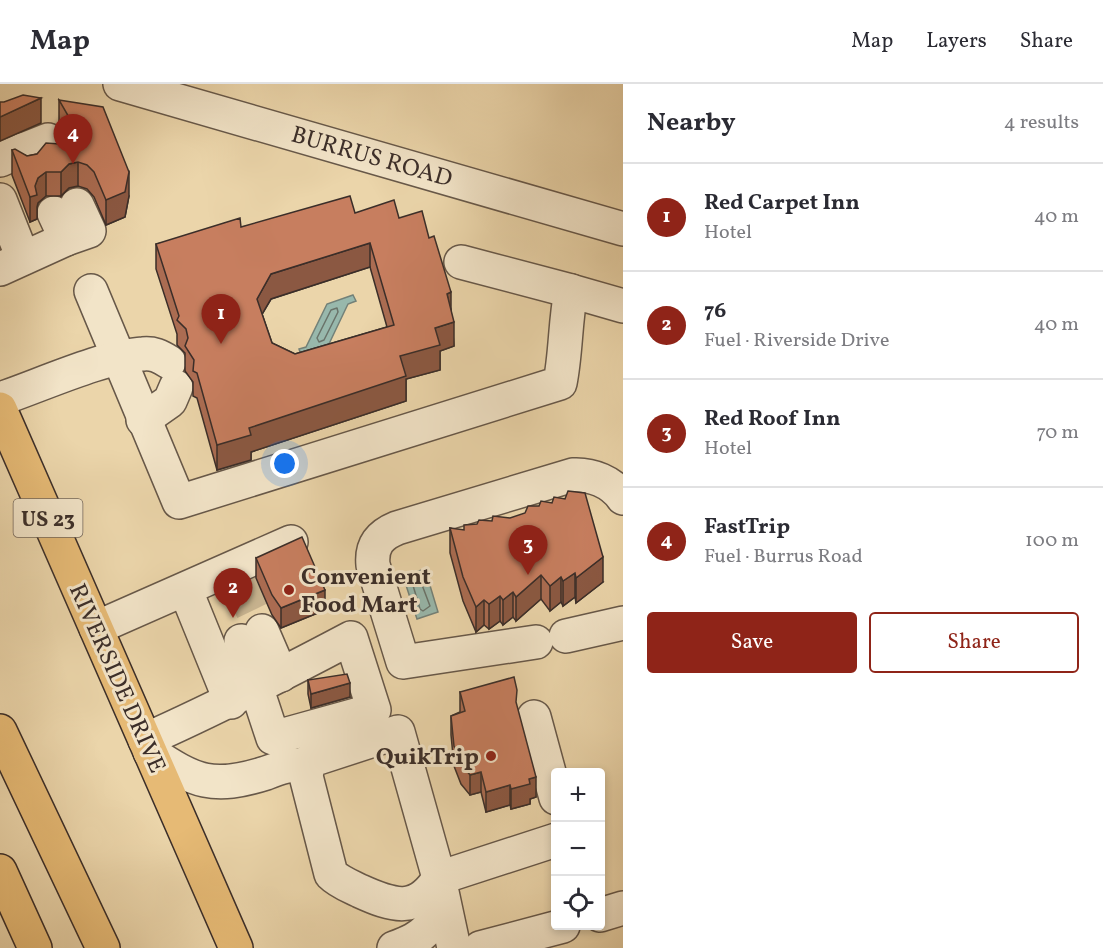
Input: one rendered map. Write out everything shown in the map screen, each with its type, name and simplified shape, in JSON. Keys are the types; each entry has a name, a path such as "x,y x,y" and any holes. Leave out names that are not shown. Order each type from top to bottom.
{"main road":[{"name":"RIVERSIDE DRIVE","path":"0,409 236,948"},
{"path":"0,731 103,948"},
{"path":"0,871 35,948"}],"street":[{"name":"BURRUS ROAD","path":"120,84 623,229"},
{"path":"0,200 11,263 66,219"},
{"path":"461,262 623,306"},
{"path":"91,291 179,502 560,383 564,327 571,291"},
{"path":"0,399 118,358 143,354 158,355 172,374 170,401 143,420"},
{"path":"623,498 618,490 603,481 589,476 573,475 397,528 381,537 373,549 373,565 403,662 551,639 623,623"},
{"path":"96,628 218,582 291,542"},
{"path":"218,582 256,688"},
{"path":"252,636 256,688"},
{"path":"256,688 148,746 183,772 212,783 239,781 294,765 306,766 317,756 398,732 439,878 454,948"},
{"path":"534,717 551,783"},
{"path":"306,766 306,776 331,874 365,894 413,910 418,918 417,930 408,947"},
{"path":"395,904 408,904 424,897 439,878 551,841"},
{"path":"408,947 432,925 437,910 439,878"},
{"path":"605,913 623,908"},
{"path":"480,948 551,929"}],"water":[{"path":"353,295 356,301 348,304 328,346 301,355 299,349 306,347 327,304"},
{"path":"425,569 438,612 417,619 403,576"}],"building":[{"path":"23,95 41,98 0,117 0,102"},
{"path":"59,100 103,107 129,172 125,192 106,200 94,172 87,165 78,162 69,164 61,172 46,172 38,178 35,186 37,195 30,197 12,150 15,149 27,156 37,154 46,143 60,144 68,138 72,129 70,119"},
{"path":"350,196 355,213 394,200 399,218 422,211 429,238 434,236 451,292 447,294 454,322 435,328 440,345 400,356 406,376 249,428 251,435 217,445 197,373 193,371 194,360 185,346 188,338 186,329 177,320 179,316 156,244 240,218 241,227","holes":["370,243 394,325 295,354 272,343 257,299 271,274"]},
{"path":"568,491 585,493 603,557 576,578 575,573 563,581 561,577 550,586 541,575 516,597 513,592 503,600 500,596 489,604 484,600 476,607 463,577 450,528 464,530 464,525 477,524 479,520 492,521 493,516 510,518 525,513 528,506 539,506 541,501 552,503 554,497 565,499"},
{"path":"302,537 325,590 281,608 272,595 256,558"},
{"path":"347,674 350,683 311,694 308,680"},
{"name":"QuikTrip","path":"514,677 517,690 516,702 536,777 529,779 530,784 511,789 510,785 486,792 481,772 470,775 461,764 454,746 451,716 465,711 460,692"}],"tunnel":[{"path":"238,581 262,631"}],"place":[{"name":"FastTrip","path":"73,164"},
{"name":"Red Carpet Inn","path":"221,344"},
{"name":"Red Roof Inn","path":"528,575"},
{"name":"Convenient Food Mart","path":"289,590"},
{"name":"76","path":"233,618"},
{"name":"QuikTrip","path":"491,756"}]}
